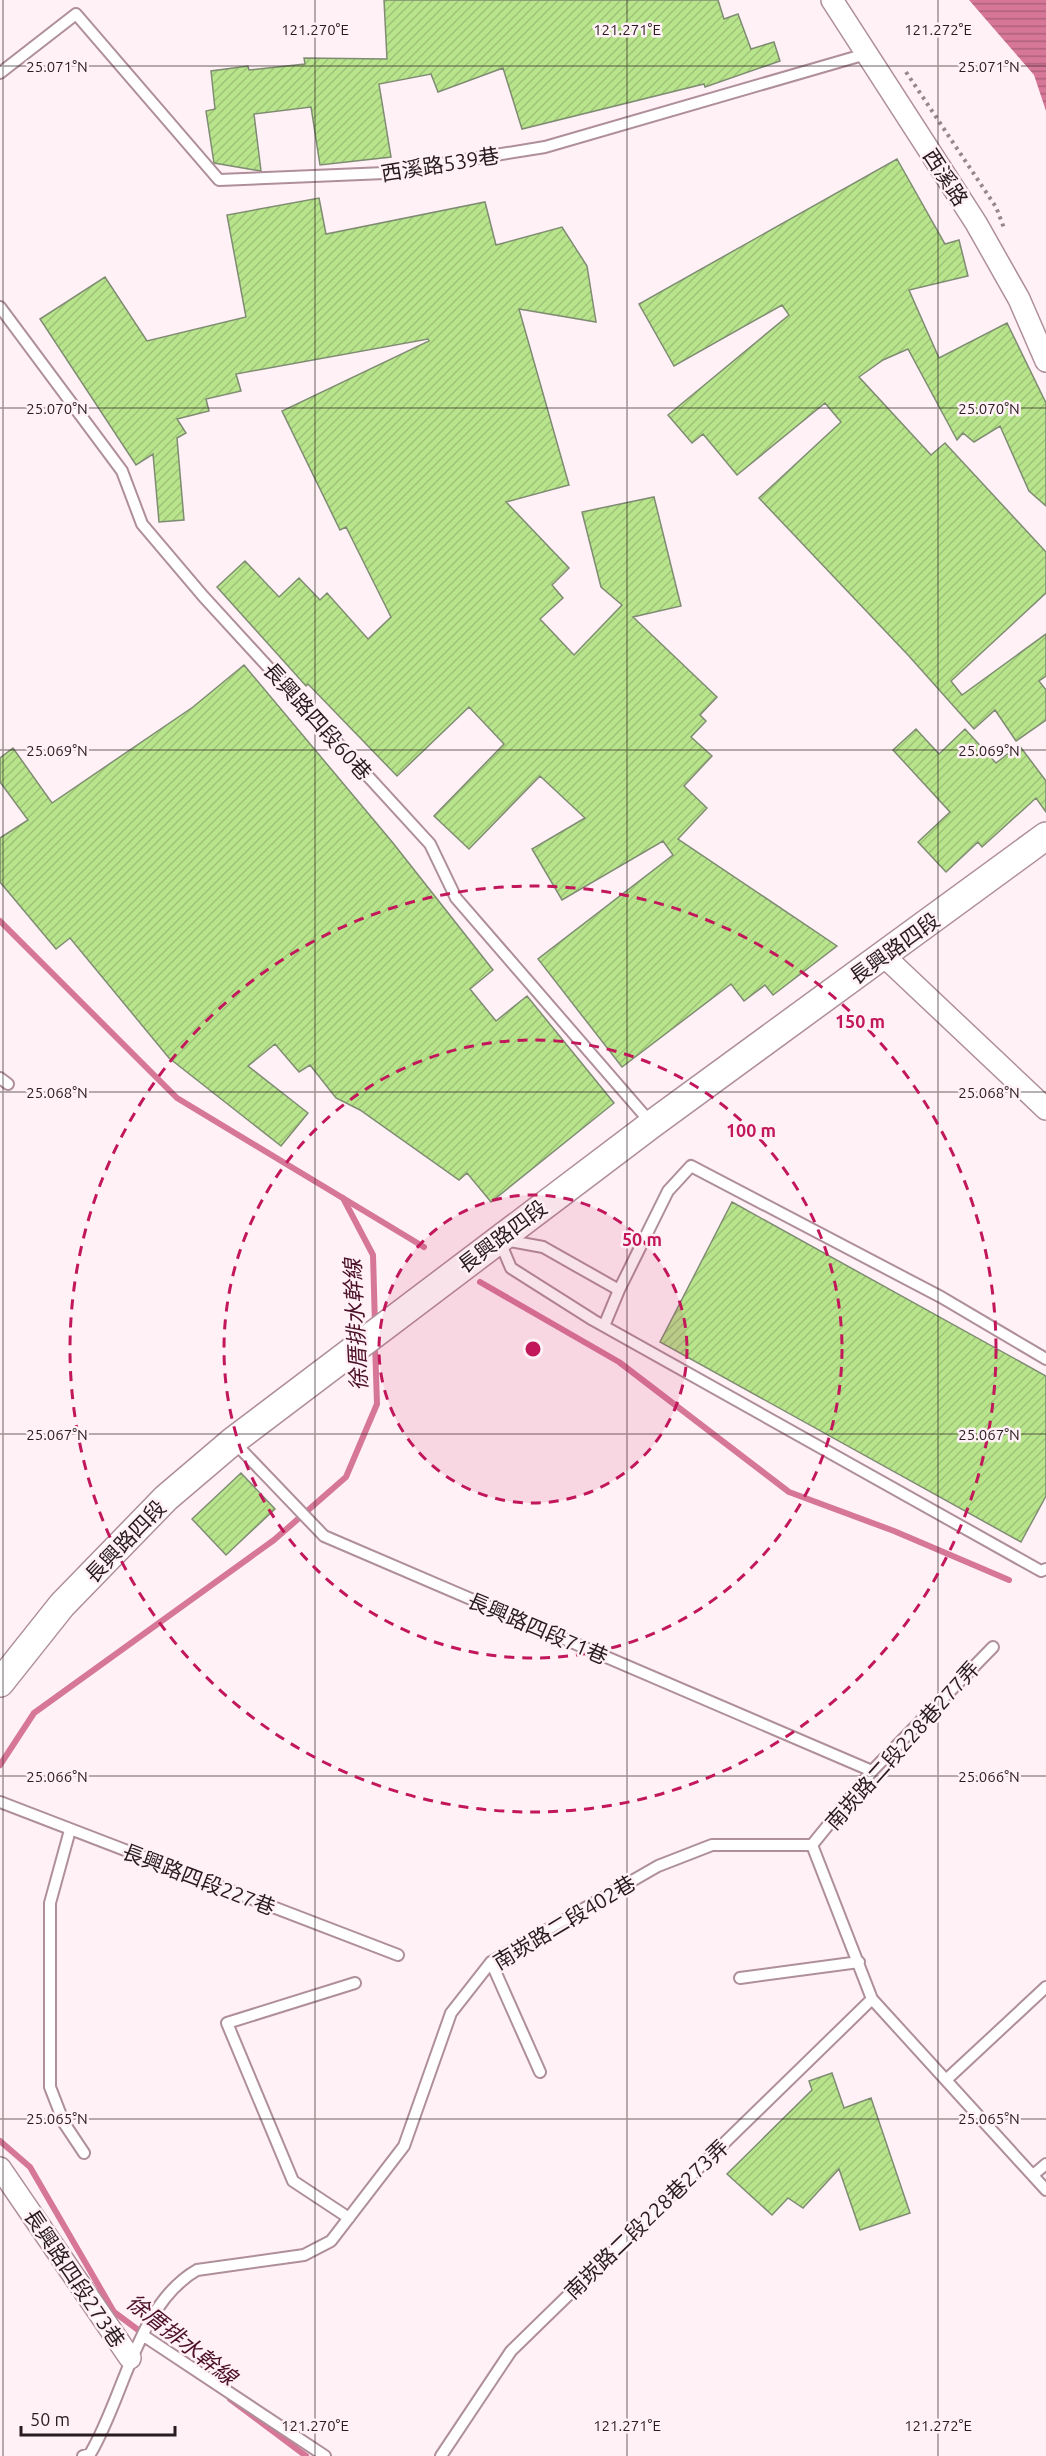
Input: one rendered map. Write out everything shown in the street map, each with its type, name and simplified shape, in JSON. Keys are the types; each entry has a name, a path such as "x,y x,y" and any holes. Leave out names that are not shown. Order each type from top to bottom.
{"street":[{"name":"西溪路","path":"832,0 976,223 1019,299 1046,361"},
{"name":"長興路四段","path":"0,1683 78,1589 166,1498 233,1441 652,1124 1046,836"},
{"path":"884,956 1046,1109"},
{"name":"長興路四段273巷","path":"0,2169 130,2358"}],"lane":[{"name":"西溪路539巷","path":"0,73 76,14 219,180 385,173 545,147 866,54"},
{"name":"長興路四段60巷","path":"0,307 122,471 142,524 203,596 430,844 456,898 652,1124"},
{"path":"604,1326 619,1290 668,1191 691,1166 941,1297 1046,1359"},
{"path":"498,1239 543,1247 619,1290"},
{"path":"498,1239 511,1268 604,1326 1041,1571 1046,1569"},
{"name":"長興路四段71巷","path":"233,1441 324,1536 872,1771"},
{"name":"南崁路二段228巷277弄","path":"812,1845 872,1771 993,1647"},
{"name":"長興路四段227巷","path":"0,1802 398,1955"},
{"path":"70,1830 50,1903 50,2087 64,2123 84,2153"},
{"name":"南崁路二段402巷","path":"83,2456 90,2454 104,2432 130,2358 164,2300 184,2278 197,2270 304,2255 331,2241 404,2146 451,2013 491,1962 658,1866 712,1845 812,1845"},
{"path":"812,1845 872,1999 1046,2190"},
{"path":"491,1962 540,2072"},
{"path":"740,1978 859,1962"},
{"path":"349,2218 293,2181 227,2024 355,1983"},
{"path":"946,2079 1046,1988"},
{"name":"南崁路二段228巷273弄","path":"441,2456 511,2351 872,1999"},
{"path":"1033,2175 1046,2164"},
{"path":"144,2336 326,2456"}],"shaded area":[{"path":"969,0 1046,0 1046,111 1034,75"}],"building":[{"path":"384,0 718,0 724,19 738,14 751,49 774,42 780,61 705,87 704,84 522,129 503,68 438,92 431,74 379,84 391,157 320,165 311,107 254,114 261,171 214,163 206,111 215,109 211,71 248,66 249,70 305,64 304,58 387,59"},
{"path":"897,159 945,244 959,240 968,276 909,290 939,358 1007,323 1046,403 1046,506 1029,491 1000,426 974,442 963,433 957,440 908,349 883,360 859,377 931,455 945,443 1046,552 1046,593 951,681 962,695 1046,634 1046,676 1039,681 1046,690 1046,720 1016,741 995,710 974,729 908,655 759,498 841,422 825,403 737,475 703,434 692,443 668,415 789,315 782,305 674,366 639,304"},
{"path":"319,198 326,234 485,202 496,245 562,227 587,266 596,322 519,309 569,485 506,502 569,568 552,585 563,598 540,619 574,655 622,605 601,587 582,512 654,497 681,606 633,617 717,697 700,715 706,721 691,737 712,756 684,786 707,808 678,839 837,946 773,995 765,985 744,1001 731,984 622,1067 538,959 673,855 663,841 562,900 532,849 585,818 540,776 469,849 434,816 504,744 469,707 397,776 308,684 306,686 217,587 245,561 279,597 299,578 320,600 327,593 368,639 391,617 346,527 340,530 282,411 429,341 428,339 236,374 241,391 206,399 209,411 177,419 186,433 177,438 184,520 159,522 153,454 136,465 40,319 105,277 147,341 246,317 227,215"},
{"path":"244,665 393,843 493,970 470,989 496,1021 527,996 614,1103 491,1202 467,1173 459,1180 360,1110 336,1098 310,1065 299,1072 275,1044 248,1066 308,1113 281,1146 169,1058 70,938 56,949 0,882 0,838 28,820 0,782 0,758 13,748 52,803 193,707"},
{"path":"916,729 939,754 965,729 996,763 1019,745 1046,781 1046,812 1036,798 982,847 978,842 946,872 918,842 950,812 893,750"},
{"path":"732,1202 1046,1376 1046,1496 1021,1542 660,1342"},
{"path":"241,1473 275,1509 226,1555 192,1519"},
{"path":"832,2073 844,2108 871,2098 910,2213 860,2230 839,2169 803,2208 788,2198 772,2215 727,2174 812,2090 809,2081"}],"waterway":[{"name":"徐厝排水幹線","path":"0,921 177,1098 424,1247"},
{"name":"徐厝排水幹線","path":"343,1198 373,1255 375,1325"},
{"path":"480,1282 619,1362 789,1492 894,1531 1009,1580"},
{"name":"徐厝排水幹線","path":"0,1765 34,1713 274,1540 346,1477 377,1404 375,1344"},
{"name":"徐厝排水幹線","path":"0,2141 30,2167 114,2312 145,2335"},
{"name":"徐厝排水幹線","path":"230,2399 306,2456"}]}
